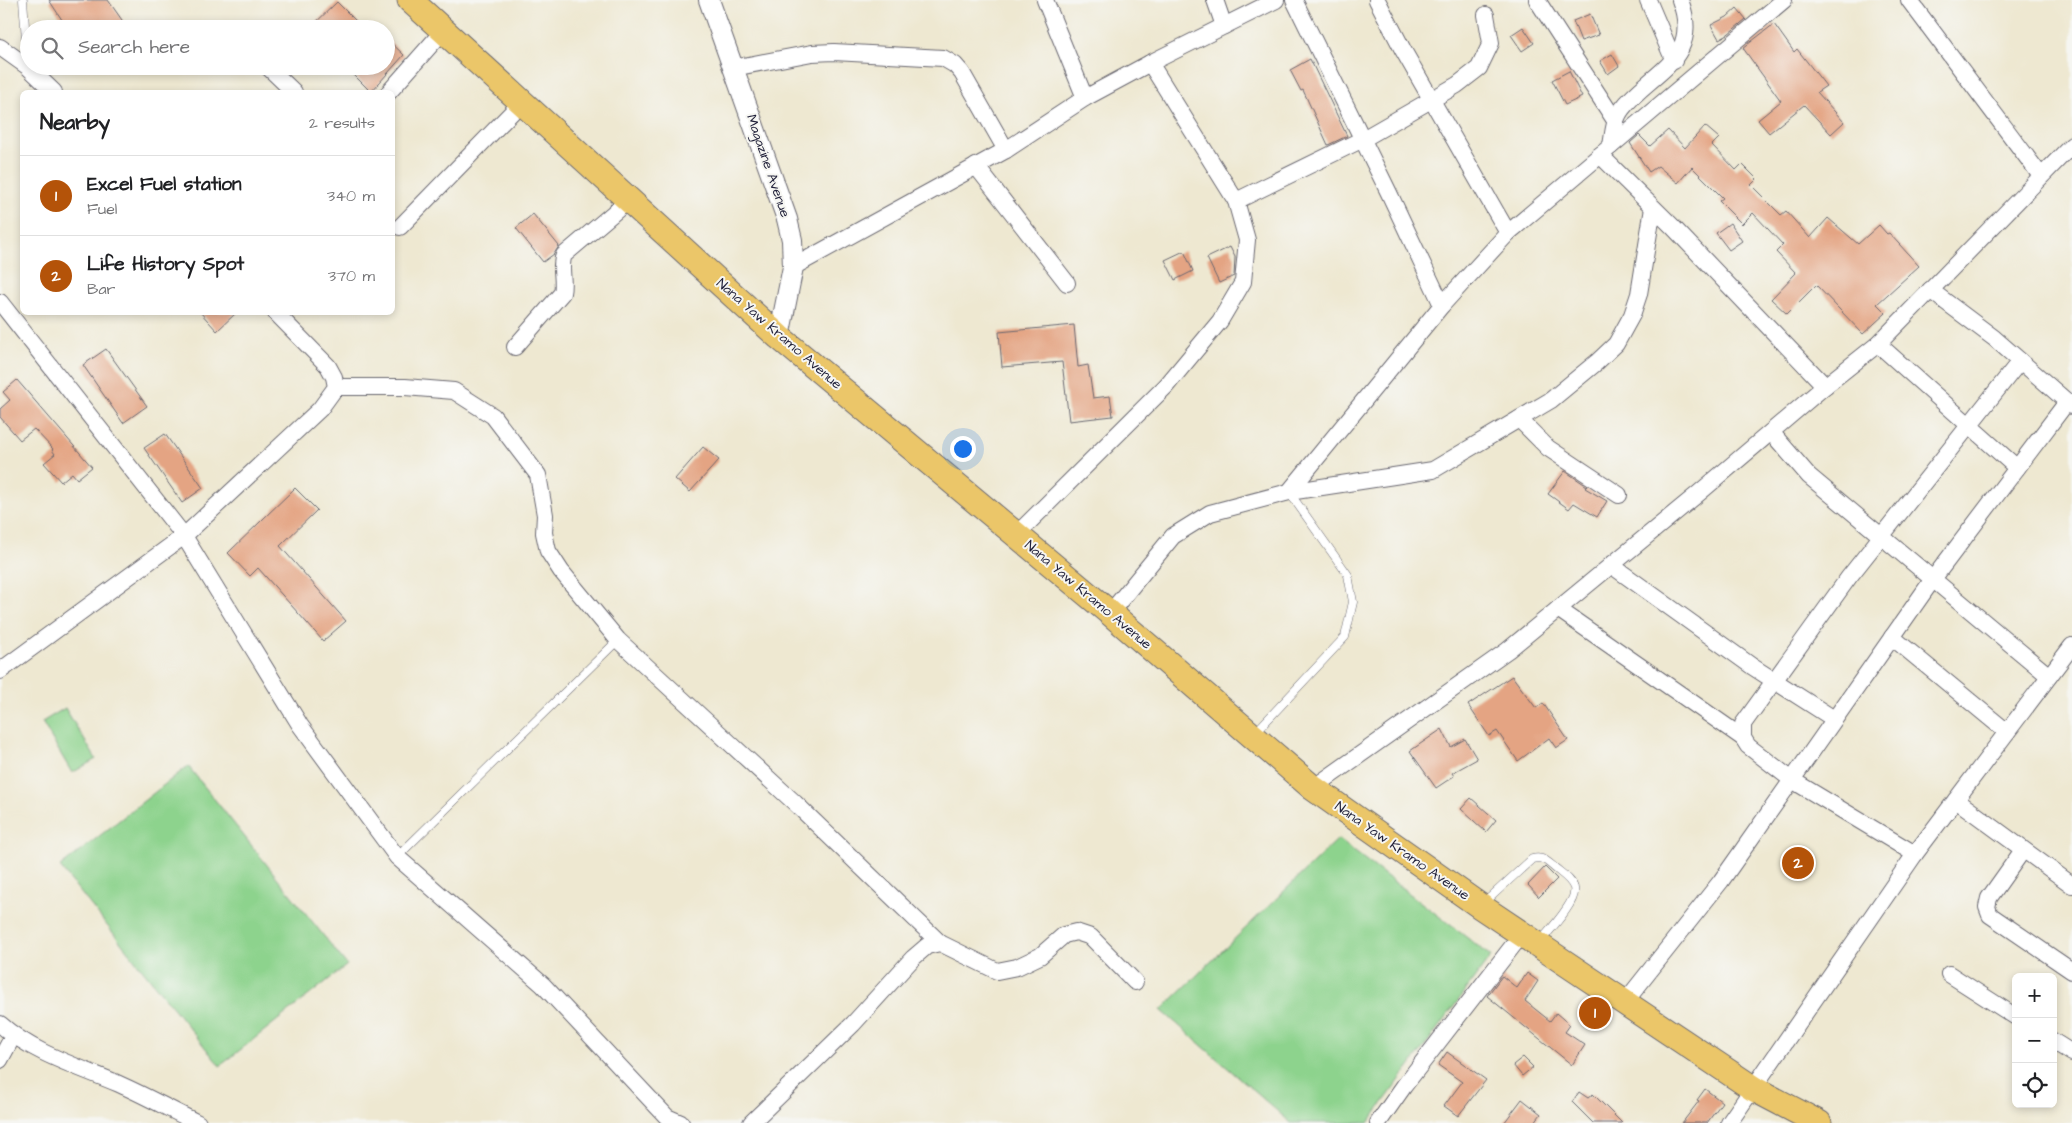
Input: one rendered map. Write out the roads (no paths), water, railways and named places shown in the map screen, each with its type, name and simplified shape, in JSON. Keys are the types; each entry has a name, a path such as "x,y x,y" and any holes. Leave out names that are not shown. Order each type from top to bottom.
{"main road":[{"name":"Nana Yaw Kramo Avenue","path":"415,2 443,31 779,336 1253,735 1313,788 1480,906 1754,1089 1818,1123"}],"street":[{"name":"Magazine Avenue","path":"709,0 787,219 792,240 794,267 779,336"},
{"path":"1045,0 1085,98"},
{"path":"1215,0 1224,26"},
{"path":"794,267 1006,150 1085,98 1276,0"},
{"path":"1294,0 1442,305"},
{"path":"1377,0 1508,233"},
{"path":"1538,0 1616,122"},
{"path":"1648,0 1674,61"},
{"path":"1606,151 1622,109 1674,61 1685,37 1684,11 1680,0"},
{"path":"1289,492 1442,305 1508,233 1784,0"},
{"path":"1909,0 2042,176"},
{"path":"1236,201 1363,139 1432,100 1479,68 1490,43 1486,15"},
{"path":"391,90 443,31"},
{"path":"0,48 20,62"},
{"path":"733,68 796,55 834,52 943,58 955,65 962,74 1006,150"},
{"path":"1016,535 1166,386 1220,321 1243,282 1247,240 1236,201 1150,63"},
{"path":"36,75 52,90"},
{"path":"276,75 292,90"},
{"path":"400,227 522,102"},
{"path":"1313,788 1508,650 1878,344 2072,145"},
{"path":"1606,151 1653,208 1825,386"},
{"path":"976,166 1067,283"},
{"path":"515,347 562,293 564,286 561,261 564,255 630,199"},
{"path":"1110,614 1173,536 1210,513 1289,492 1433,470 1551,400 1616,344 1632,315 1639,294 1653,208"},
{"path":"1625,1002 1721,881 1933,579 2017,468 2069,404 1994,338 1930,290"},
{"path":"0,302 184,536 300,725 397,858 543,985 667,1117 681,1123"},
{"path":"0,671 184,536 320,410 336,387 334,377 328,366 278,315"},
{"path":"1878,344 2017,468"},
{"path":"1743,738 1744,724 1849,577 2020,362"},
{"path":"336,387 405,387 454,391 494,416 538,475 545,515 544,533 548,551 560,571 618,640 795,804 940,943 997,971 1017,967 1040,956 1064,935 1076,932 1091,937 1135,982"},
{"path":"1520,419 1548,448 1619,495"},
{"path":"1771,432 1809,476 2050,676"},
{"path":"1611,565 1776,681 1834,719"},
{"path":"1558,609 1743,738 1748,746 1792,780 1916,854"},
{"path":"1892,637 2007,732"},
{"path":"1729,1123 1916,854 2072,646"},
{"path":"1956,800 2072,885"},
{"path":"2023,850 1989,898 1987,907 1990,915 2072,971"},
{"path":"1378,1123 1530,939"},
{"path":"751,1123 853,1024 913,958 926,946 940,943"},
{"path":"1949,974 2012,1014"},
{"path":"0,1024 13,1036 52,1056 138,1092 198,1123"},
{"path":"0,1060 13,1036"},
{"path":"2057,1044 2072,1053"}],"lane":[{"path":"23,0 24,20"},
{"path":"1253,735 1345,637 1353,602 1348,575 1289,492"},
{"path":"397,858 618,640"},
{"path":"1480,906 1532,860 1538,857 1544,858 1571,882 1575,890 1573,900 1530,939"}],"place":[{"name":"Life History Spot","path":"1798,863"},
{"name":"Excel Fuel station","path":"1595,1013"}]}
